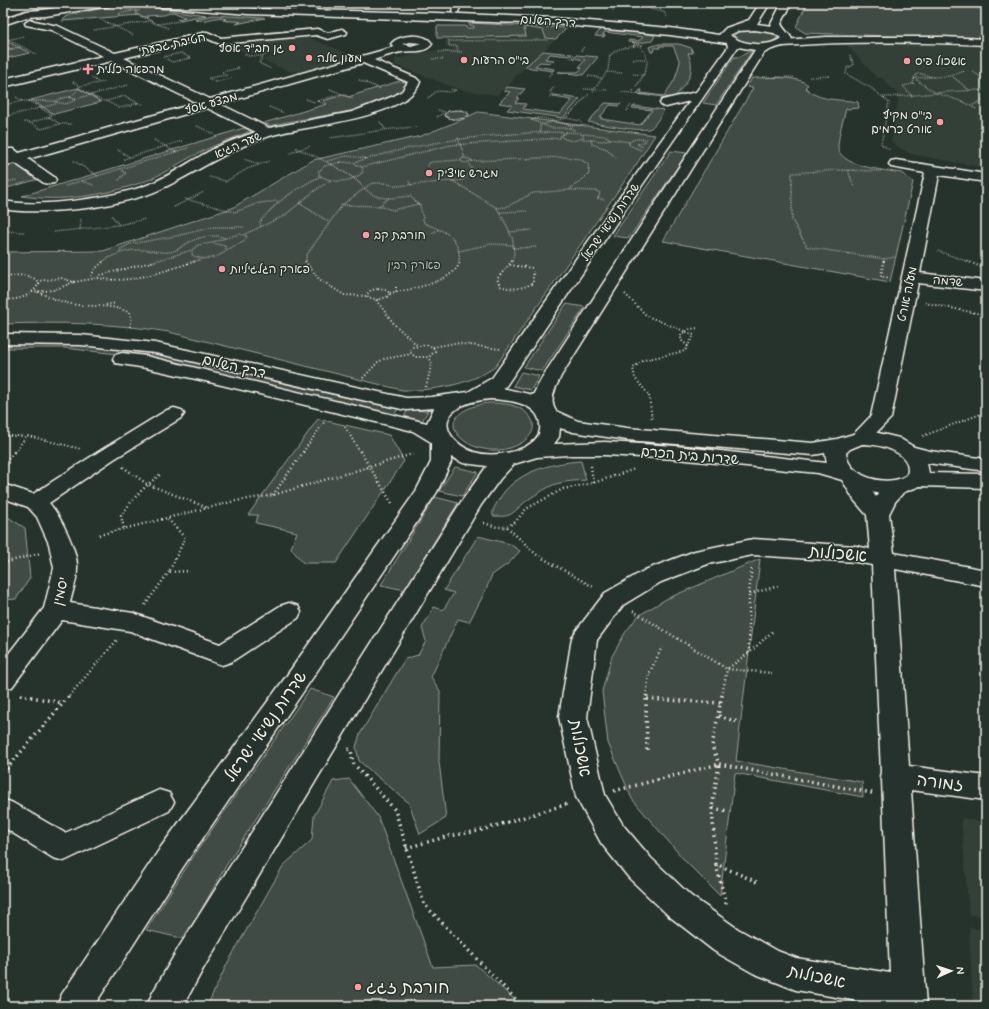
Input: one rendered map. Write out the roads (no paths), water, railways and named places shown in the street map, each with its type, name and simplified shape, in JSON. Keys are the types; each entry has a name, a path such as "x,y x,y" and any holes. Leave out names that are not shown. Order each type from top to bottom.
{"street":[{"path":"3,24 20,20 46,18 74,9 95,4 108,3"},
{"name":"דרך השלום","path":"150,3 261,12 574,21"},
{"name":"דרך השלום","path":"198,3 275,9 309,6 457,8 574,21"},
{"path":"275,9 294,3"},
{"path":"732,35 753,22 765,3"},
{"path":"778,39 776,24 787,3"},
{"path":"20,20 46,18 114,57 207,104 268,132"},
{"path":"574,21 582,29 599,23 693,34 732,35 761,28 778,39"},
{"name":"חטיבת גבעתי","path":"3,83 207,35 220,41 317,32 328,36 342,32"},
{"path":"732,35 747,45 778,39 943,40 986,42"},
{"name":"שדרות נשיאי ישראל","path":"470,396 499,382 729,54 733,47 732,35"},
{"path":"546,413 528,399 516,395 490,392 470,396 448,406 438,417 435,426 440,439 449,448 465,456 485,460 506,460 534,451 547,439 551,431 551,423 546,413 543,393 552,376 695,154 742,76 760,51 778,39"},
{"name":"מבצע אסף","path":"3,162 403,48"},
{"name":"שער הגיא","path":"3,205 13,207 56,206 89,203 104,201 155,187 224,149 268,132 307,123 354,115 398,100 413,87 414,84 412,80 364,60"},
{"path":"685,115 666,103 701,94"},
{"path":"3,148 49,180"},
{"path":"891,162 986,178"},
{"name":"מעלה אורט","path":"881,418 903,278 933,170"},
{"name":"שדמה","path":"903,278 986,286"},
{"name":"דרך השלום","path":"3,339 81,340 155,348 406,404 431,403 470,396"},
{"name":"דרך השלום","path":"3,352 68,352 146,362 413,426 440,439"},
{"name":"שדרות בית הכרם","path":"546,413 573,426 627,434 813,449 851,442 885,440 908,445"},
{"path":"3,492 36,502 107,455 174,414"},
{"path":"908,445 919,465 919,472 886,499 878,514 849,476 838,466 835,458 836,451 851,442 881,418 908,445 929,457 986,465"},
{"name":"שדרות נשיאי ישראל","path":"74,1006 172,856 294,685 426,492 441,462 440,439"},
{"name":"שדרות בית הכרם","path":"534,451 576,448 627,449 818,467 849,476 869,485 883,488 906,483"},
{"path":"164,1006 191,958 472,502 492,474 506,460"},
{"path":"906,483 986,481"},
{"name":"יסמין","path":"10,687 56,610 66,568 60,544 47,515 36,502"},
{"name":"אשכולות","path":"878,514 883,558 892,707 894,776 909,1000 796,974 765,962 726,940 680,906 640,868 612,834 591,797 573,717 585,638 614,599 653,576 703,557 753,547 856,554 883,558 986,578"},
{"path":"56,610 133,622 222,655 289,612"},
{"name":"זמורה","path":"894,776 986,788"},
{"path":"3,812 64,848 160,802"}],"place":[{"name":"גן חב\"ד אסף","path":"292,48"},
{"name":"מעון אלה","path":"309,58"},
{"name":"בי\"ס הרעות","path":"464,60"},
{"name":"אשכול פיס","path":"907,61"},
{"name":"מרפאה כללית","path":"88,69"},
{"name":"בי\"ס מקיף אורט כרמים","path":"940,122"},
{"name":"מגרש איציק","path":"429,173"},
{"name":"חורבת קב","path":"366,235"},
{"name":"פארק הגלגיליות","path":"222,269"},
{"name":"חורבת זגג","path":"358,987"}],"park label":[{"name":"פארק רבין","path":"414,265"}]}
